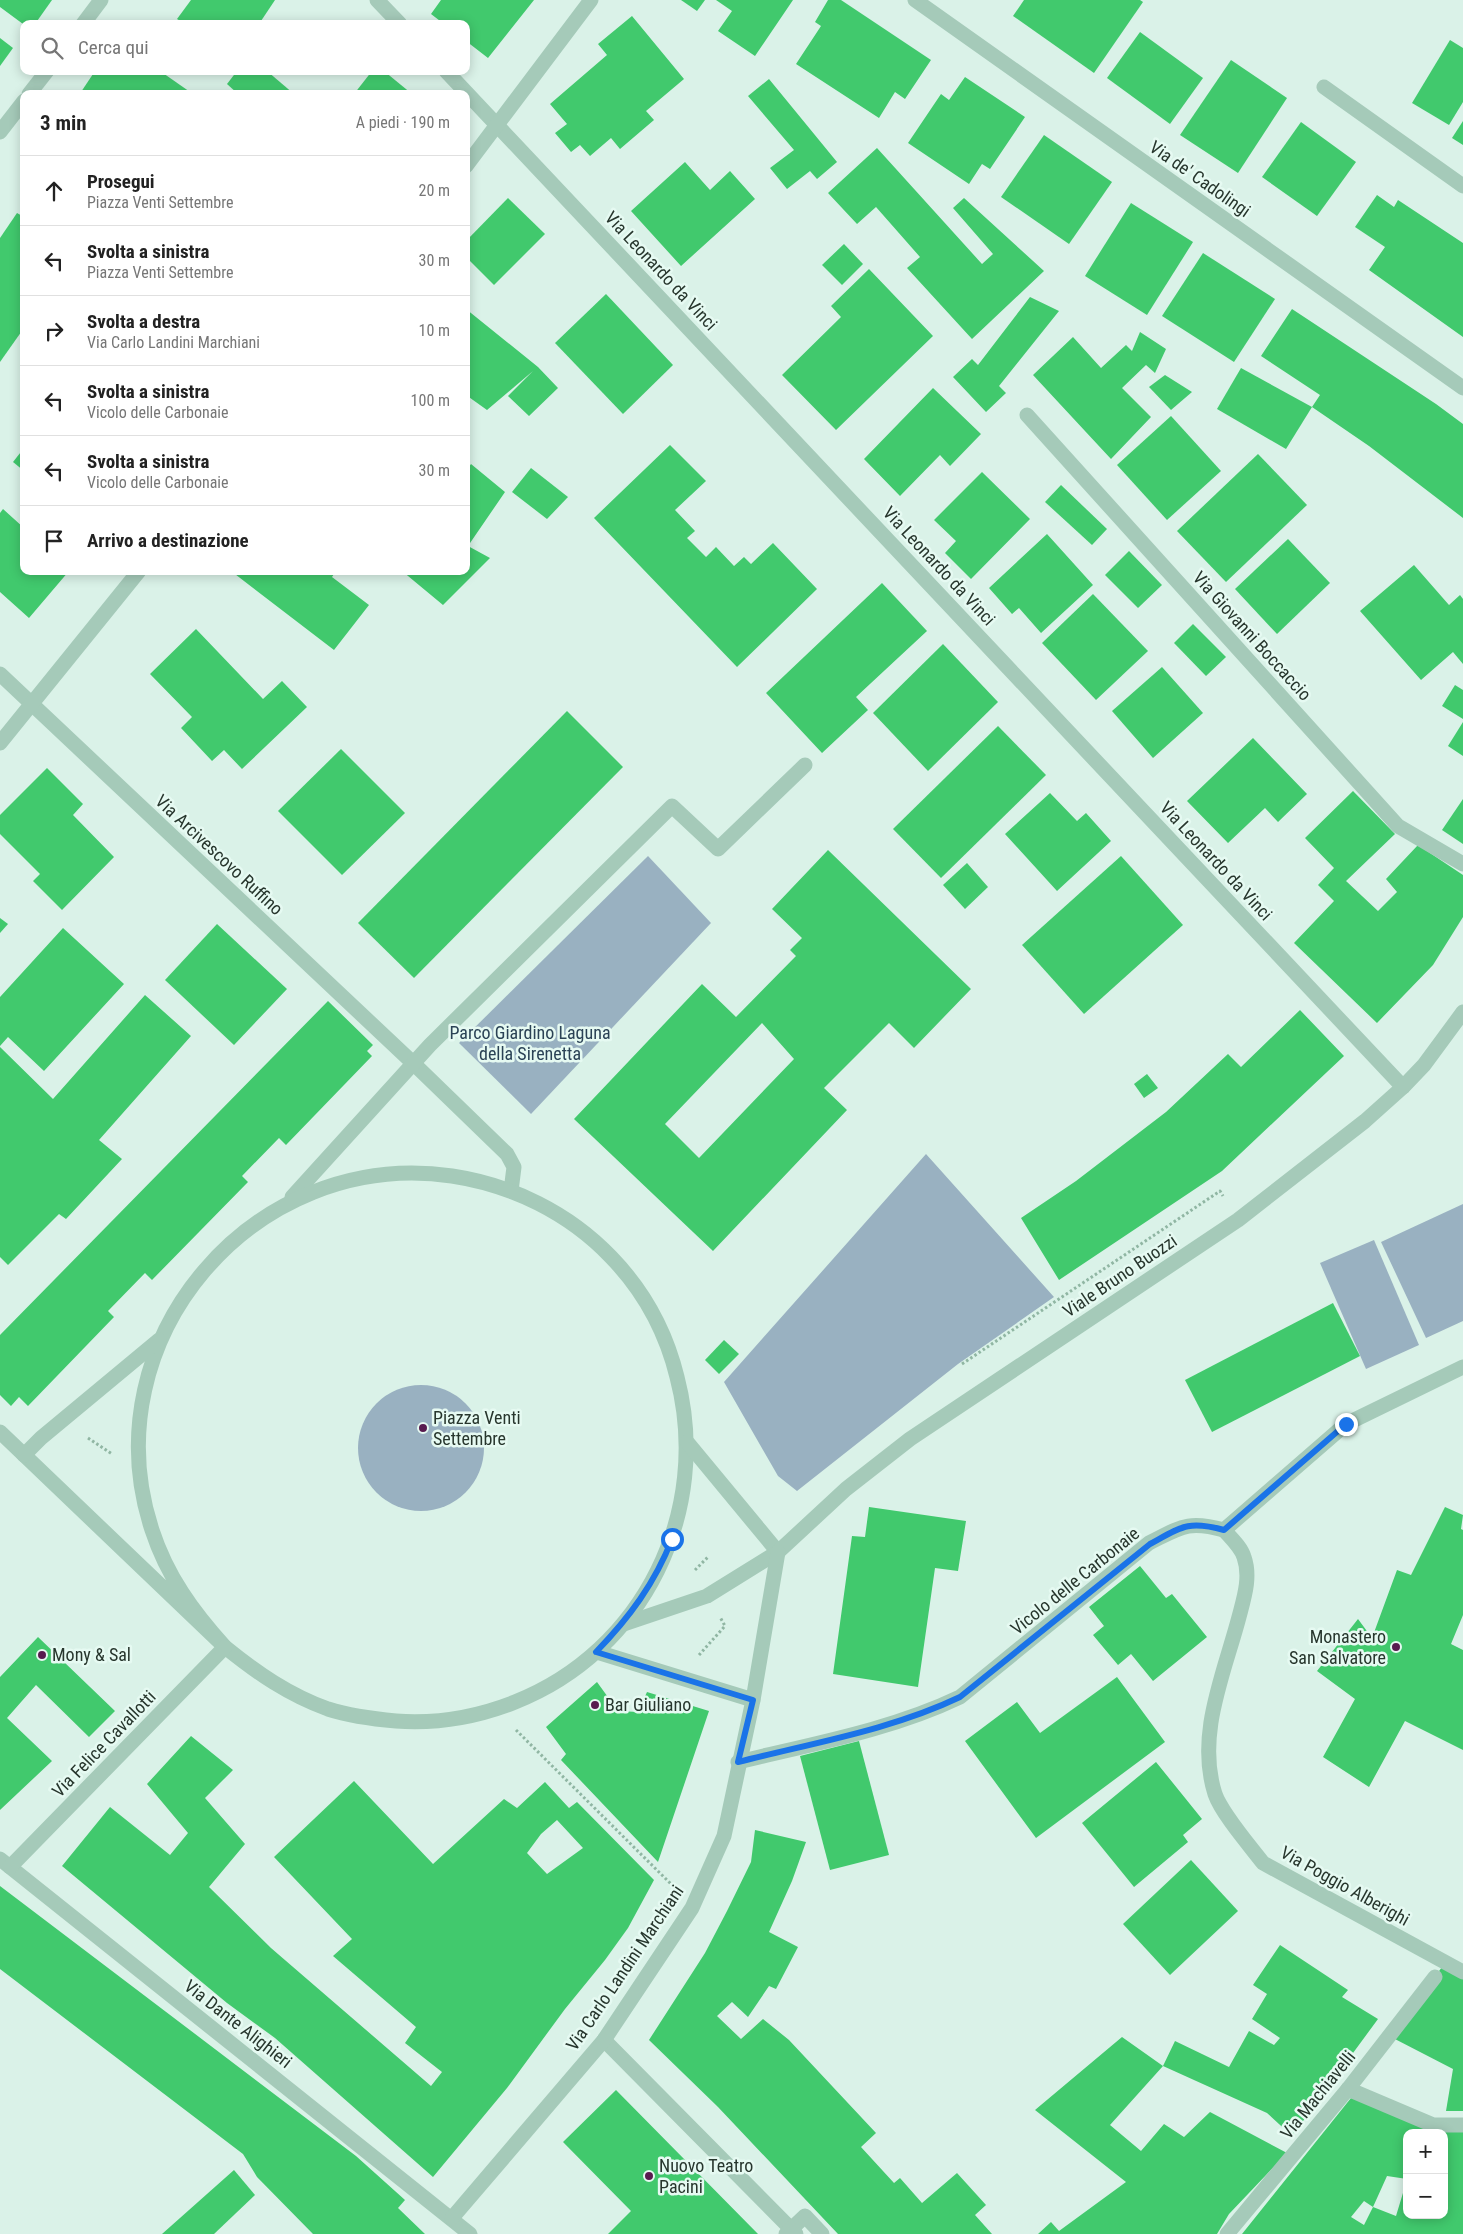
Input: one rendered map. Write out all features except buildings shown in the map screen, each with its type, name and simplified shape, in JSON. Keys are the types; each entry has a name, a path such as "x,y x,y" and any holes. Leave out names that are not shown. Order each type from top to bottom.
{"street":[{"path":"86,20 101,0"},
{"path":"377,0 396,20"},
{"path":"470,161 592,0"},
{"name":"Via de' Cadolingi","path":"915,0 1463,388"},
{"path":"32,90 44,75"},
{"name":"Via Leonardo da Vinci","path":"450,75 465,90"},
{"path":"1324,87 1463,186"},
{"name":"Via Leonardo da Vinci","path":"470,95 1403,1087"},
{"path":"0,132 20,106"},
{"name":"Via Giovanni Boccaccio","path":"1027,414 1398,826 1463,864"},
{"path":"0,743 136,575"},
{"name":"Via Arcivescovo Ruffino","path":"0,674 413,1063"},
{"path":"286,1204 413,1063 672,806 718,849 805,765"},
{"name":"Viale Bruno Buozzi","path":"778,1552 846,1489 910,1440 1238,1220 1366,1121 1424,1065 1463,1012"},
{"path":"413,1063 507,1154 514,1167 511,1191"},
{"path":"0,1432 225,1647 264,1678 293,1694 332,1710 368,1718 414,1722 455,1719 495,1710 532,1695 566,1676 596,1652 624,1624 652,1584 672,1539 684,1491 687,1442 684,1402 674,1362 658,1324 637,1290 612,1258 582,1230 548,1208 511,1191 472,1179 439,1174 390,1174 349,1180 310,1193 286,1204 239,1235 209,1264 187,1292 160,1339 146,1388 140,1423 139,1458 143,1494 151,1528 164,1561 180,1592 201,1621 225,1647"},
{"path":"24,1456 41,1438 160,1339"},
{"path":"1224,1530 1346,1424 1463,1367"},
{"path":"624,1624 707,1596 778,1552 687,1442"},
{"name":"Vicolo delle Carbonaie","path":"738,1762 888,1724 933,1710 960,1697 1150,1544 1183,1526 1202,1524 1224,1530"},
{"name":"Via Poggio Alberighi","path":"1224,1530 1235,1542 1244,1557 1248,1582 1219,1686 1208,1743 1210,1772 1216,1796 1240,1834 1263,1863 1463,1972"},
{"name":"Via Carlo Landini Marchiani","path":"452,2218 604,2040 693,1906 724,1836 738,1762 753,1700 778,1552"},
{"name":"Via Felice Cavallotti","path":"5,1863 225,1647"},
{"path":"596,1652 753,1700"},
{"name":"Via Dante Alighieri","path":"5,1863 470,2234"},
{"name":"Via Machiavelli","path":"1227,2234 1348,2089 1435,1977"},
{"path":"604,2040 791,2232 805,2216 822,2234"},
{"path":"1348,2089 1433,2124 1463,2125"}],"path":[{"path":"962,1364 1220,1191 1224,1198"},
{"path":"692,1572 709,1556"},
{"path":"694,1661 725,1626 720,1617"},
{"path":"495,1710 693,1906"}],"green space":[{"name":"Parco Giardino Laguna della Sirenetta","path":"648,856 711,923 531,1114 459,1043"},
{"path":"926,1154 1054,1297 958,1364 797,1491 778,1476 724,1382"},
{"path":"1463,1204 1463,1321 1426,1338 1381,1242"},
{"path":"1374,1240 1419,1345 1366,1369 1320,1263"},
{"path":"421,1385 445,1390 466,1403 479,1424 484,1448 479,1472 466,1493 445,1506 421,1511 397,1506 376,1493 363,1472 358,1448 363,1424 376,1403 397,1390"}],"place":[{"name":"Piazza Venti Settembre","path":"423,1428"},
{"name":"Monastero San Salvatore","path":"1396,1647"},
{"name":"Mony & Sal","path":"42,1655"},
{"name":"Bar Giuliano","path":"595,1705"},
{"name":"Nuovo Teatro Pacini","path":"649,2176"}],"route":[{"path":"672,1539 652,1584 624,1624 596,1652 753,1700 738,1762 888,1724 933,1710 960,1697 1150,1544 1183,1526 1202,1524 1224,1530 1346,1424"}]}
